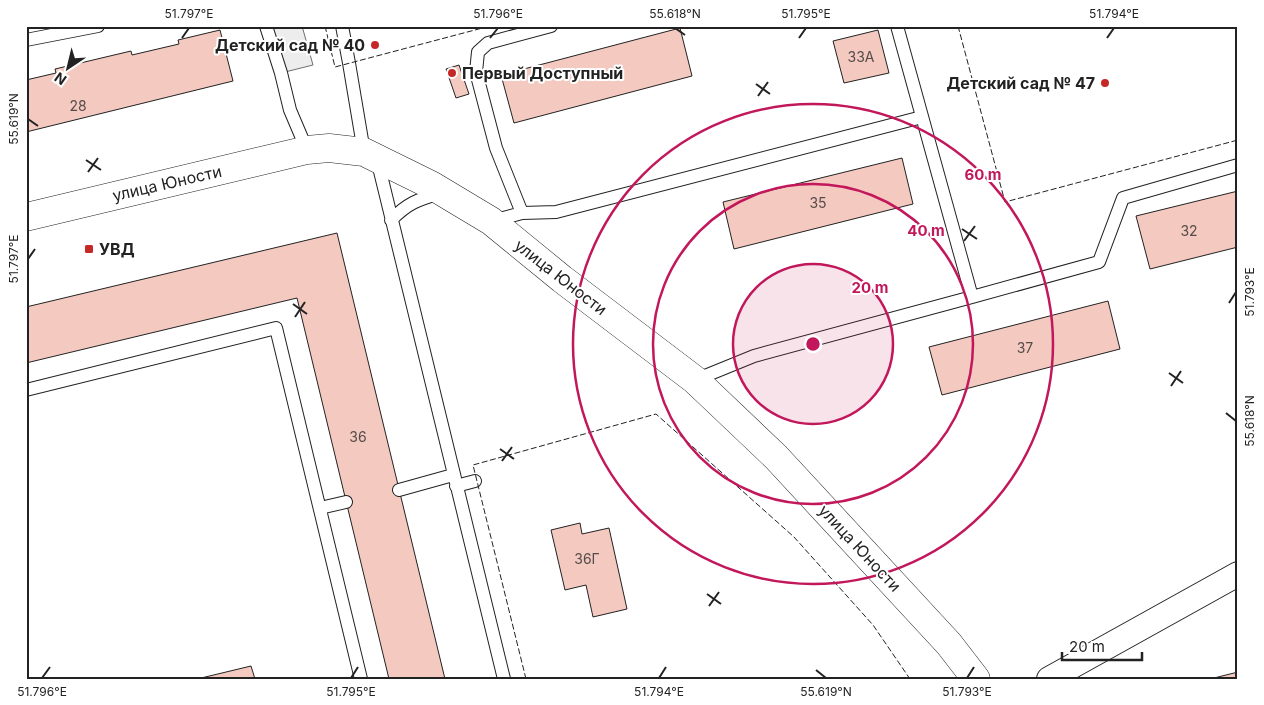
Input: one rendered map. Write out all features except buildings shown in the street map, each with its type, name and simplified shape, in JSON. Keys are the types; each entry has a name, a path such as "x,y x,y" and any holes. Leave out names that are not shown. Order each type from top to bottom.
{"street":[{"name":"улица Юности","path":"26,217 307,150 329,148 370,155 443,192 491,221 562,279 695,380 776,457 948,644 976,679"},
{"path":"1048,679 1238,574"}],"lane":[{"path":"26,40 98,26"},
{"path":"266,26 281,73 290,110 307,150"},
{"path":"342,26 370,155 391,220 504,679"},
{"path":"522,214 496,148 476,72 478,52 488,43 550,26"},
{"path":"897,26 972,297"},
{"path":"491,221 522,214 556,212 922,117"},
{"path":"695,380 754,356 1099,262 1123,198 1238,165"},
{"path":"391,220 402,208 416,200 443,192"},
{"path":"26,390 276,328 361,679"},
{"path":"399,490 455,481 476,481"},
{"path":"320,508 346,502"}],"shaded area":[{"path":"266,26 302,26 313,65 281,73"}],"fence":[{"path":"325,26 335,67 490,26"},
{"path":"958,26 1005,202 1238,140"},
{"path":"526,679 473,465 656,414 794,537 873,625 910,679"}],"place":[{"name":"Детский сад № 40","path":"375,45"},
{"name":"Первый Доступный","path":"452,73"},
{"name":"Детский сад № 47","path":"1105,83"},
{"name":"УВД","path":"89,249"}]}
